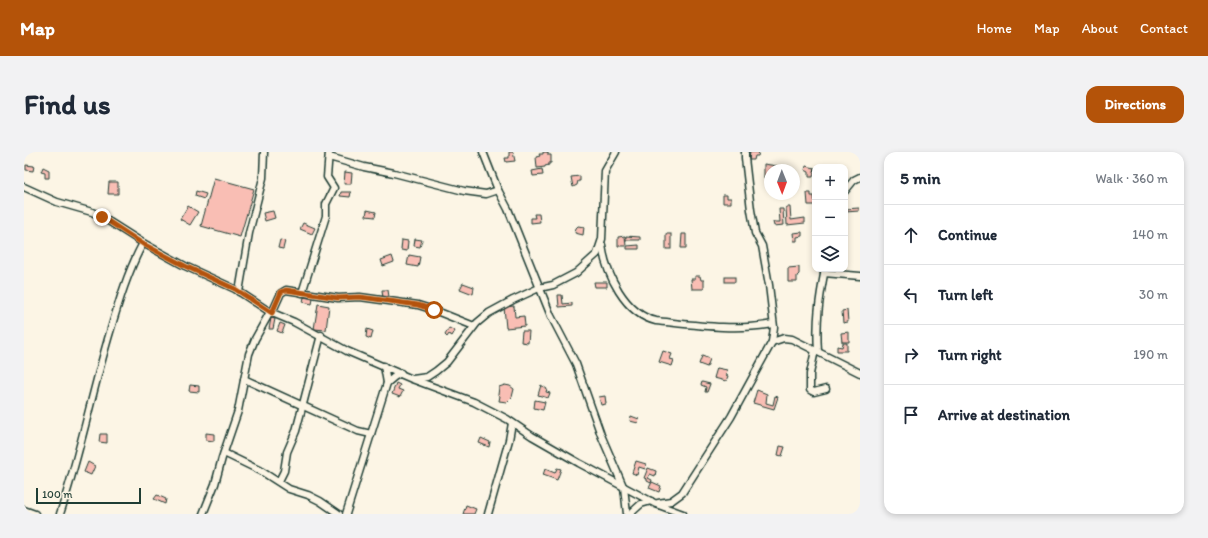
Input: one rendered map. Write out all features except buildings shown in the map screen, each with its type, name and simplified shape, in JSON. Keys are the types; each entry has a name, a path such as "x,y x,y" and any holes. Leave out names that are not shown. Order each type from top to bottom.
{"street":[{"path":"239,292 250,233 263,178 264,152"},
{"path":"483,152 498,190 508,209 551,316 576,364 601,435 624,486 628,514 641,504 671,501 682,493 731,417 772,342 773,324 769,285 762,246 755,233 745,152"},
{"path":"616,152 605,171 602,241 603,252 617,289 634,308 648,319 656,321 729,328 743,328 773,324"},
{"path":"302,293 326,216 326,204 334,188 327,177 329,154 364,167 394,172 464,191 486,194 498,190"},
{"path":"848,187 854,180 860,177"},
{"path":"24,187 57,202 92,212 143,244 239,292 271,312 321,335 347,350 412,379 474,402 502,416 548,446 653,502 683,514"},
{"path":"412,379 433,375 447,362 474,326 489,313 539,288 553,285 576,273 597,254 602,241"},
{"path":"60,514 81,445 103,353 120,298 134,260 143,244"},
{"path":"824,272 818,308 816,351 810,374 810,390 816,392 826,389"},
{"path":"831,272 860,276"},
{"path":"203,514 215,484 238,411 249,354 255,339 283,291 289,290 338,298 368,298 418,305 474,326"},
{"path":"279,481 283,474 287,452 294,439 321,335"},
{"path":"772,342 784,338 792,339 860,372"},
{"path":"346,514 387,383 384,366"},
{"path":"387,383 394,376 401,373"},
{"path":"244,379 358,430 371,434"},
{"path":"488,514 509,440 512,423"},
{"path":"224,453 261,471 279,481 289,489 308,495 320,501 339,514"},
{"path":"24,510 35,514"}],"route":[{"path":"102,217 143,244 213,280 235,289 272,313 281,292 286,290 338,298 360,297 375,299 418,305 434,310"}]}
